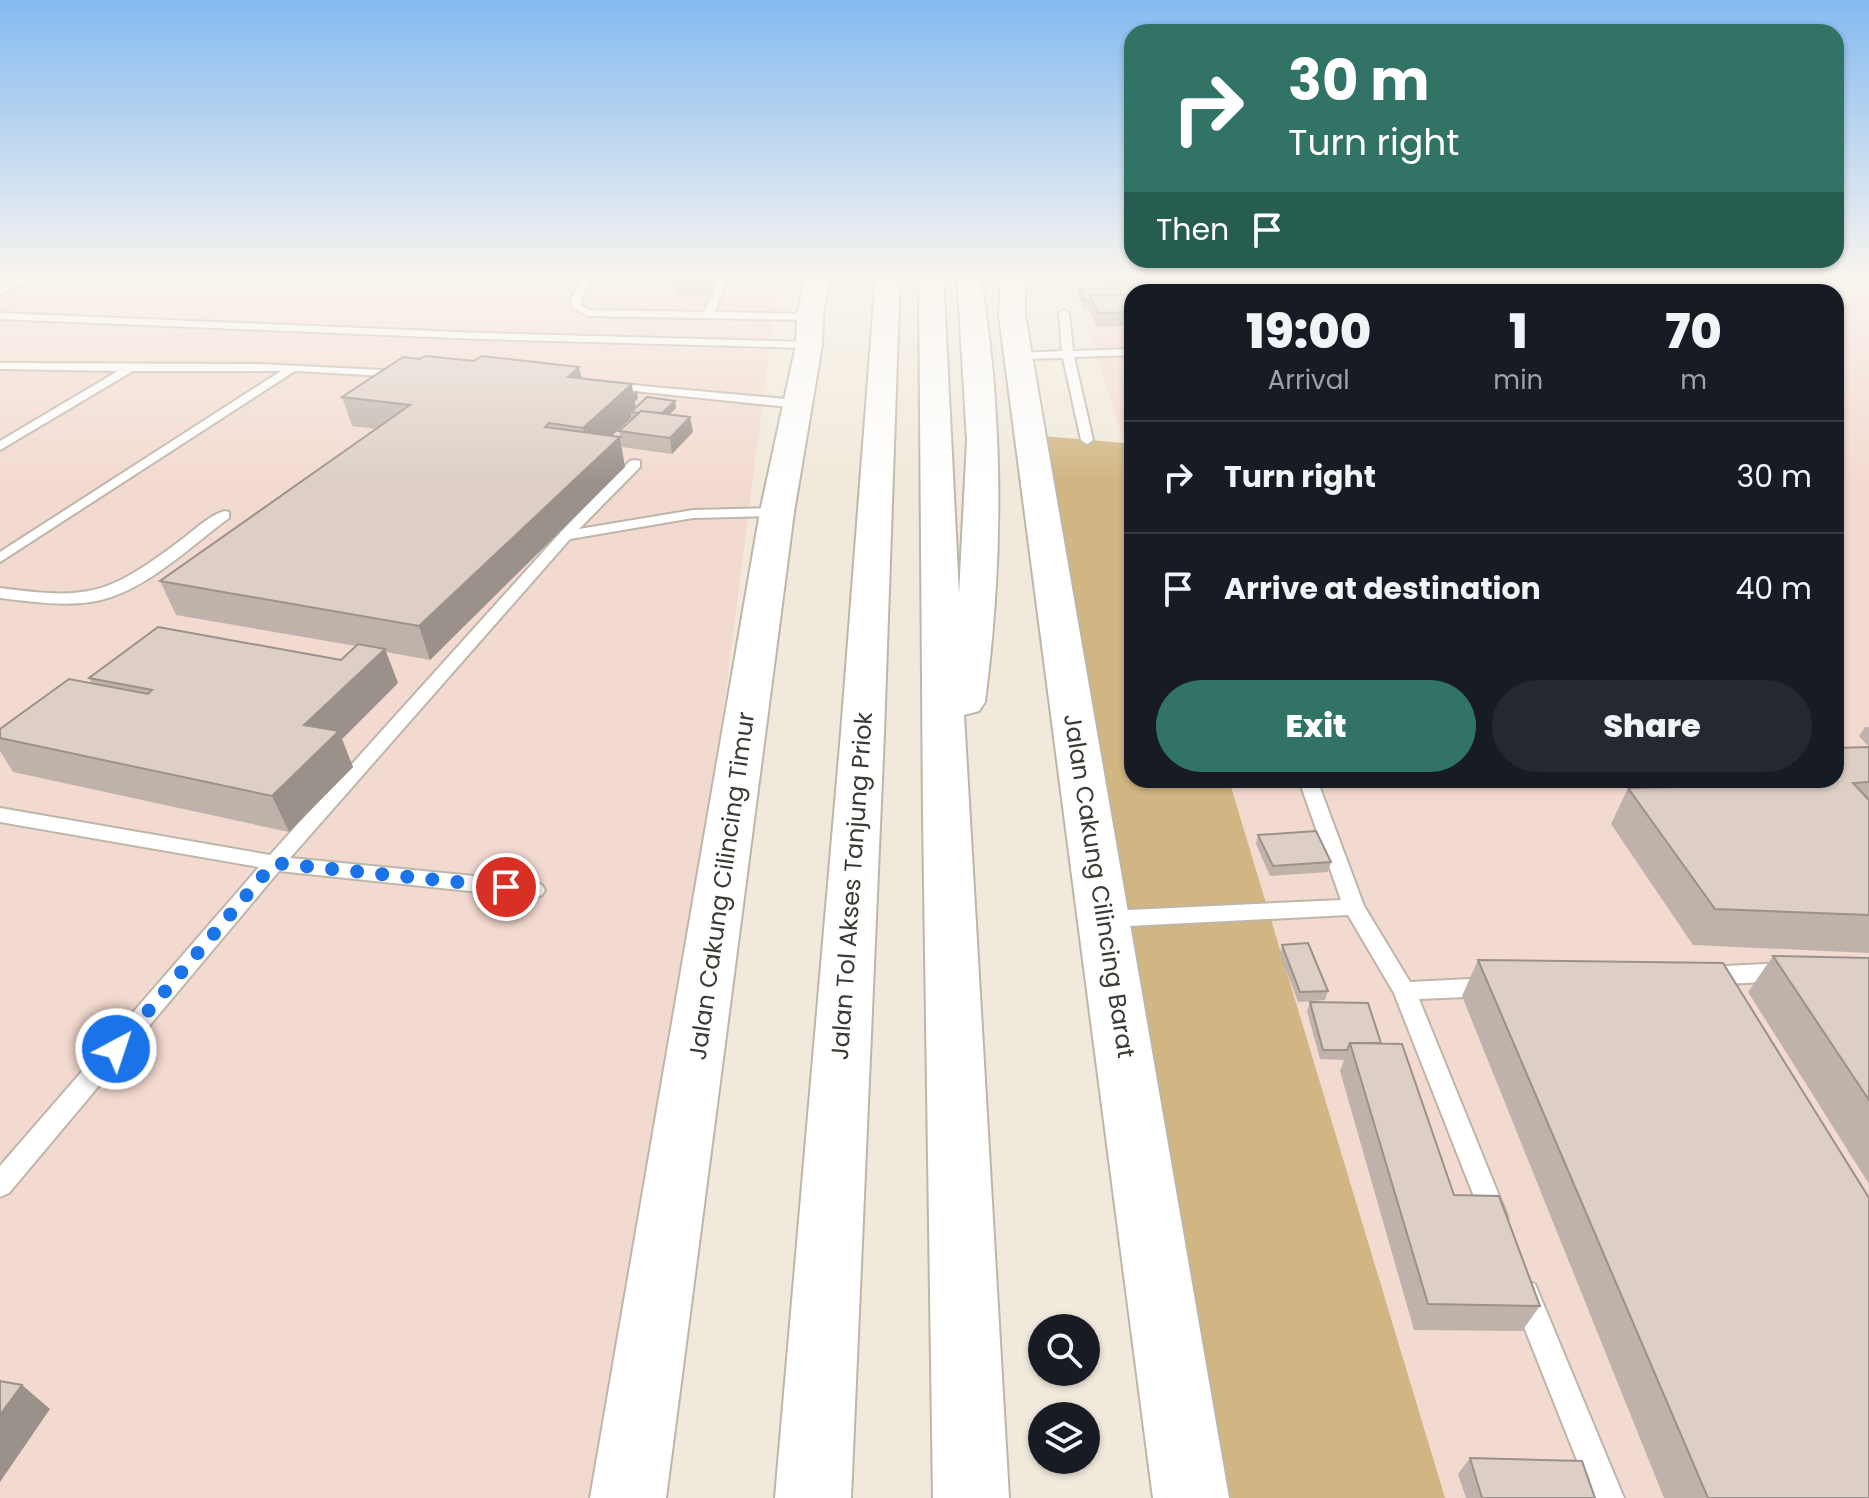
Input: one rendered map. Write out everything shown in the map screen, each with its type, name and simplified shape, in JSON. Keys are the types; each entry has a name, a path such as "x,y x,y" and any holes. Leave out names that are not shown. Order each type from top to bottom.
{"highway":[{"name":"Jalan Cakung Cilincing Timur","path":"628,1498 777,512 807,344"},
{"name":"Jalan Tol Akses Tanjung Priok","path":"813,1498 832,1172 875,567 885,344"},
{"path":"933,344 946,816 971,1498"},
{"path":"946,816 969,673 982,550 981,400 976,344"},
{"name":"Jalan Cakung Cilincing Barat","path":"1034,344 1043,355 1105,919 1191,1498"}],"lane":[{"path":"1043,355 1049,344"},
{"path":"1043,355 1124,352"},
{"path":"1043,355 1087,440"},
{"path":"2,367 193,365 419,375"},
{"path":"0,446 131,368"},
{"path":"0,558 293,368"},
{"path":"593,385 797,404"},
{"path":"0,1185 274,863 565,536 635,464"},
{"path":"565,536 693,514 777,512"},
{"path":"0,593 63,598 106,593 138,576 224,515"},
{"path":"1311,788 1354,907 1404,991 1503,1237"},
{"path":"0,815 274,863 535,890"},
{"path":"1105,919 1354,907"},
{"path":"1683,977 1807,971"},
{"path":"1404,991 1512,986"},
{"path":"1515,1266 1608,1498"}],"shaded area":[{"path":"0,344 770,344 623,1498 0,1498"},
{"path":"1093,344 1124,344 1124,443"},
{"path":"1844,344 1869,344 1869,1498 1444,1498 1231,788 1844,788"},
{"path":"1031,435 1124,443 1124,788 1231,788 1445,1498 1191,1498"}],"building":[{"path":"425,356 474,361 482,356 579,367 568,377 632,384 583,428 549,423 545,427 620,437 419,626 160,581 410,405 342,397 403,357 420,359"},
{"path":"647,397 675,401 662,413 631,412"},
{"path":"641,411 690,417 670,438 619,431"},
{"path":"158,627 341,660 358,644 385,649 304,725 339,731 272,796 0,738 0,729 69,679 148,694 152,690 89,678"},
{"path":"1869,747 1869,782 1853,783 1869,800 1869,915 1715,909 1628,788 1844,788 1844,748"},
{"path":"1316,831 1331,862 1273,866 1258,835"},
{"path":"1308,943 1328,991 1300,992 1282,945"},
{"path":"1773,956 1869,958 1869,1100"},
{"path":"1478,960 1723,963 1869,1198 1869,1498 1708,1498"},
{"path":"1310,1002 1368,1003 1381,1043 1350,1043 1347,1050 1323,1050"},
{"path":"1350,1043 1402,1044 1454,1195 1499,1196 1540,1306 1428,1304"},
{"path":"0,1381 22,1385 0,1415"},
{"path":"1470,1458 1582,1461 1595,1498 1482,1498"}],"route":[{"path":"116,1049 274,863 506,887"}]}
